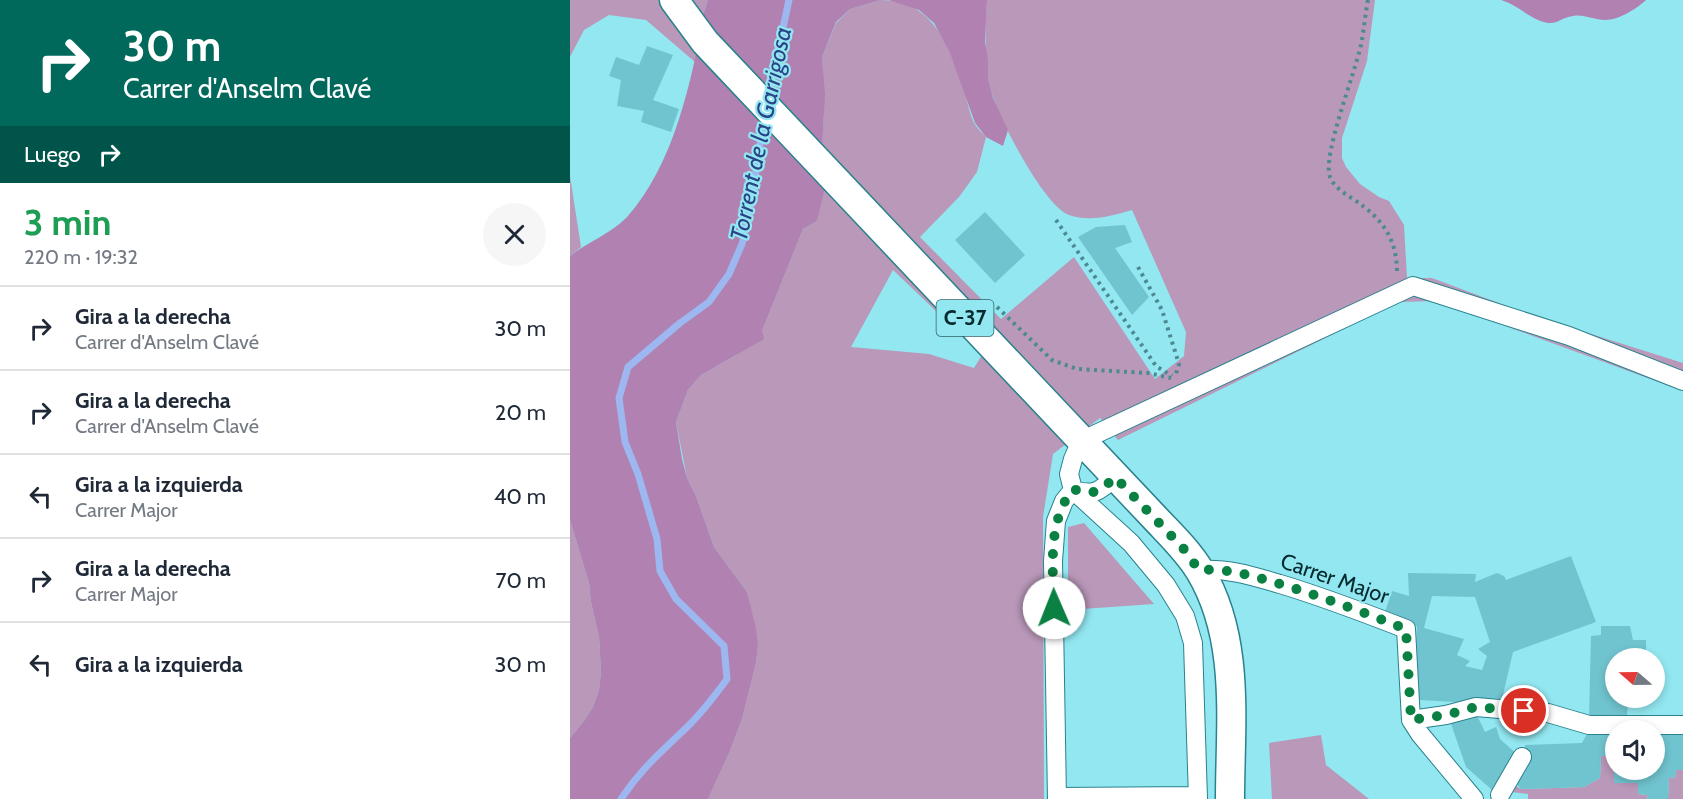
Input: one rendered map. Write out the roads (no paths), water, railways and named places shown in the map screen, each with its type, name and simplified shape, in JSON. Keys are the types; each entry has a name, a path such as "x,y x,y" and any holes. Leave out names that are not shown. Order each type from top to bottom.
{"main road":[{"name":"C-37","path":"674,0 705,42 1183,548 1199,570 1220,614 1227,640 1230,689 1230,799"}],"street":[{"path":"1073,489 1064,501 1056,521 1053,561 1057,798 1198,798 1193,643 1185,616 1166,585 1131,543 1073,489 1069,474 1081,441 1178,386 1413,286 1569,336 1683,381"},
{"path":"1073,489 1093,493 1103,488 1115,477"},
{"name":"Carrer Major","path":"1199,570 1214,569 1243,573 1326,598 1406,629 1411,720"},
{"path":"1474,799 1411,720 1446,715 1476,707 1548,713 1589,725 1683,725"},
{"path":"1500,795 1522,757"}],"waterway":[{"name":"Torrent de la Garrigosa","path":"768,97 789,0"},
{"name":"Torrent de la Garrigosa","path":"621,799 643,770 690,724 727,679 724,646 676,599 660,571 657,539 638,474 625,442 619,398 628,367 709,302 729,274 742,244 750,212 764,116"}]}
